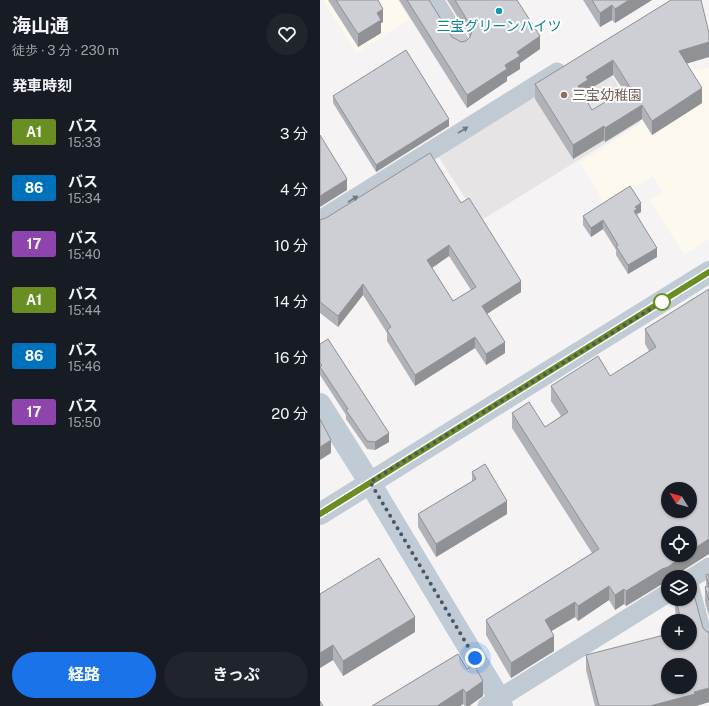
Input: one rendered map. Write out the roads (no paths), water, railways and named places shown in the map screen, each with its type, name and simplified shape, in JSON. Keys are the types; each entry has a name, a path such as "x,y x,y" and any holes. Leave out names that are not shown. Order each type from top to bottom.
{"street":[{"path":"434,0 461,44"},
{"path":"320,220 571,63"},
{"path":"320,514 709,272"},
{"path":"320,404 370,482 496,703 661,597"},
{"path":"697,574 709,567"}],"lane":[{"path":"697,599 709,641"}],"place":[{"name":"三宝グリーンハイツ","path":"499,11"},
{"name":"三宝幼稚園","path":"564,95"}]}
